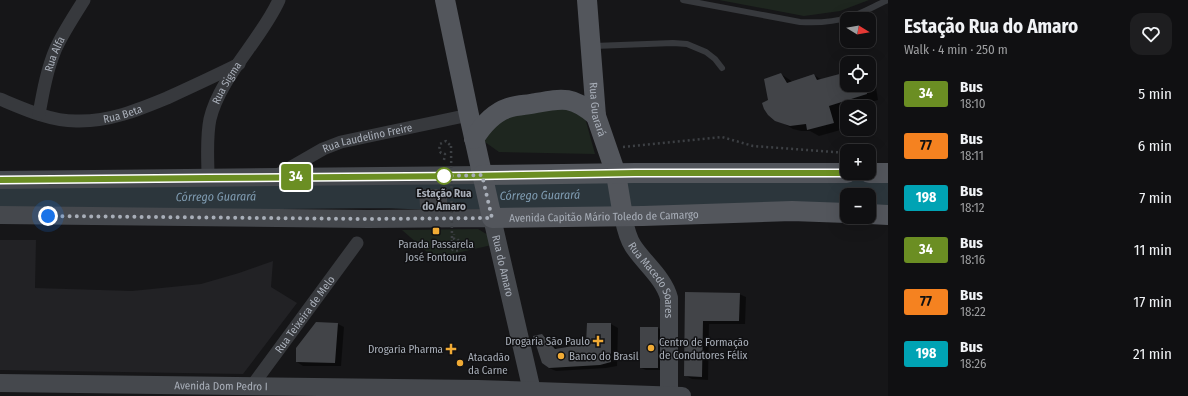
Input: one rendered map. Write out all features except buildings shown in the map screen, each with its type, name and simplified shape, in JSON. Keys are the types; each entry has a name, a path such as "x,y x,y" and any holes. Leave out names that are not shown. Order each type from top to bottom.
{"main road":[{"name":"Rua do Amaro","path":"445,0 468,115 532,391"},
{"name":"Rua Guarará","path":"587,0 596,116 609,152 620,195"},
{"path":"474,138 483,125 508,108 562,99 577,102 586,107 596,116"},
{"path":"876,173 888,173"},
{"name":"Avenida Capitão Mário Toledo de Camargo","path":"0,180 274,178 487,196 620,195 840,174"},
{"name":"Avenida Capitão Mário Toledo de Camargo","path":"0,215 368,219 487,196 620,195 792,211 840,213"},
{"name":"Rua Macedo Soares","path":"620,195 627,233 633,245 661,281 668,293 669,396"},
{"path":"876,214 888,215"},
{"name":"Avenida Dom Pedro I","path":"0,383 138,391 252,386 345,392 478,393 532,391 572,394 682,396"}],"street":[{"name":"Rua Alfa","path":"38,114 46,81 56,50 62,36 84,0"},
{"name":"Rua Sigma","path":"208,178 208,136 210,120 215,106 223,88 259,36 279,0"},
{"name":"Rua Beta","path":"0,99 38,114 75,121 94,121 134,112 201,83 239,64"},
{"name":"Rua Laudelino Freire","path":"274,178 323,149 341,142 468,115"},
{"name":"Rua Teixeira de Melo","path":"252,386 357,243"}],"lane":[{"path":"683,0 800,22 818,23 852,17 888,0"},
{"path":"590,46 673,43 687,44 706,52 722,68"}],"path":[{"path":"609,152 624,147 722,137 753,146 840,152"},
{"path":"445,154 441,153 439,147 440,144 446,141 451,146 452,240 450,247 451,250 460,250 462,244 460,241 454,239"}],"shaded area":[{"path":"719,0 869,0 840,11 804,16"},
{"path":"555,101 584,114 595,154 499,152 485,142 486,132 490,123"},
{"path":"478,229 488,235 492,245 434,258 402,230"},
{"path":"0,240 36,240 35,288 132,291 201,284 273,261 271,287 297,303 243,374 0,370"}],"waterway":[{"name":"Córrego Guarará","path":"0,199 384,195 432,197 824,191 888,193"}],"bus line":[{"name":"34","path":"0,180 635,173 840,173"}],"place":[{"name":"Estação Rua do Amaro","path":"444,176"},
{"name":"Parada Passarela José Fontoura","path":"436,231"},
{"name":"Drogaria São Paulo","path":"598,341"},
{"name":"Centro de Formação de Condutores Félix","path":"651,348"},
{"name":"Drogaria Pharma","path":"451,349"},
{"name":"Banco do Brasil","path":"561,356"},
{"name":"Atacadão da Carne","path":"460,363"}],"route":[{"path":"48,216 368,219 492,218 482,175 444,176"}]}
